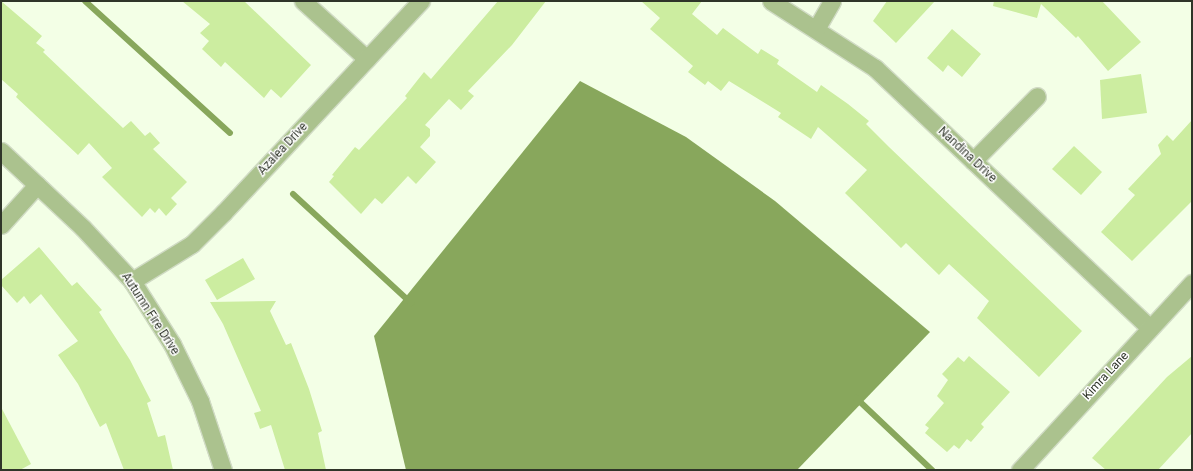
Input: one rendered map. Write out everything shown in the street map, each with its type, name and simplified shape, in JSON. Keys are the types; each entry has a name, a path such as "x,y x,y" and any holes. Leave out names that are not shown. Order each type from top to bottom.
{"street":[{"path":"303,1 367,58"},
{"name":"Azalea Drive","path":"132,281 192,244 421,1"},
{"name":"Nandina Drive","path":"770,1 875,68 1150,328"},
{"path":"816,29 832,1"},
{"path":"973,161 1037,96"},
{"name":"Autumn Fire Drive","path":"1,151 83,228 132,281 172,344 200,401 223,470"},
{"path":"1,224 37,185"},
{"name":"Kimra Lane","path":"1020,470 1192,283"}],"shaded area":[{"path":"580,81 686,137 775,201 930,332 797,470 406,470 374,336"}],"building":[{"path":"1,1 42,36 36,43 45,50 43,52 123,128 131,121 145,136 150,132 160,143 153,149 187,182 171,198 177,204 166,216 159,208 155,213 150,208 142,217 102,177 112,168 89,143 78,155 16,97 18,94 1,79"},
{"path":"182,1 244,1 311,65 281,98 271,89 264,98 225,62 221,67 202,49 209,41 200,33 210,24"},
{"path":"498,1 546,1 512,45 468,91 474,96 461,110 449,99 425,125 430,129 430,136 420,147 436,162 416,184 408,176 382,204 375,198 361,214 329,182 334,176 332,175 355,147 359,150 407,98 405,96 424,72 431,79"},
{"path":"641,1 702,1 692,14 717,35 723,28 758,54 761,49 779,60 777,64 817,92 821,85 848,104 869,121 866,124 889,147 1082,331 1039,377 977,318 989,301 949,264 939,275 906,243 901,248 845,193 867,170 818,127 811,139 778,117 781,113 729,81 721,91 708,81 705,85 688,72 693,66 650,29 660,18"},
{"path":"887,1 935,1 896,43 873,21"},
{"path":"994,1 1102,1 1141,42 1108,71 1078,36 1076,38 1041,4 1037,18 993,6"},
{"path":"952,29 981,54 962,77 948,65 943,72 927,58"},
{"path":"1141,74 1147,113 1102,119 1100,80"},
{"path":"1192,120 1192,201 1132,261 1101,232 1135,195 1128,189 1161,154 1158,145 1167,135 1173,141"},
{"path":"1074,146 1102,172 1081,195 1052,169"},
{"path":"39,247 72,286 77,282 102,310 99,312 130,360 151,401 147,403 158,437 165,435 173,470 124,470 106,423 100,427 78,384 58,355 78,341 41,294 30,304 24,296 17,303 1,285 1,280"},
{"path":"243,258 255,279 217,300 205,280"},
{"path":"276,301 270,311 286,345 291,343 309,389 322,431 318,433 326,470 285,470 271,425 260,429 254,413 261,411 223,324 210,302"},
{"path":"969,356 1010,392 981,424 984,427 971,442 967,439 959,449 954,445 947,452 925,433 929,428 925,425 944,403 937,396 948,380 942,374 958,357 964,362"},
{"path":"1192,356 1192,433 1158,470 1106,470 1092,458 1167,377"},
{"path":"1,407 31,464 20,470 1,470"}],"waterway":[{"path":"85,1 230,133"},
{"path":"293,194 411,303"},
{"path":"856,398 932,470"}]}
